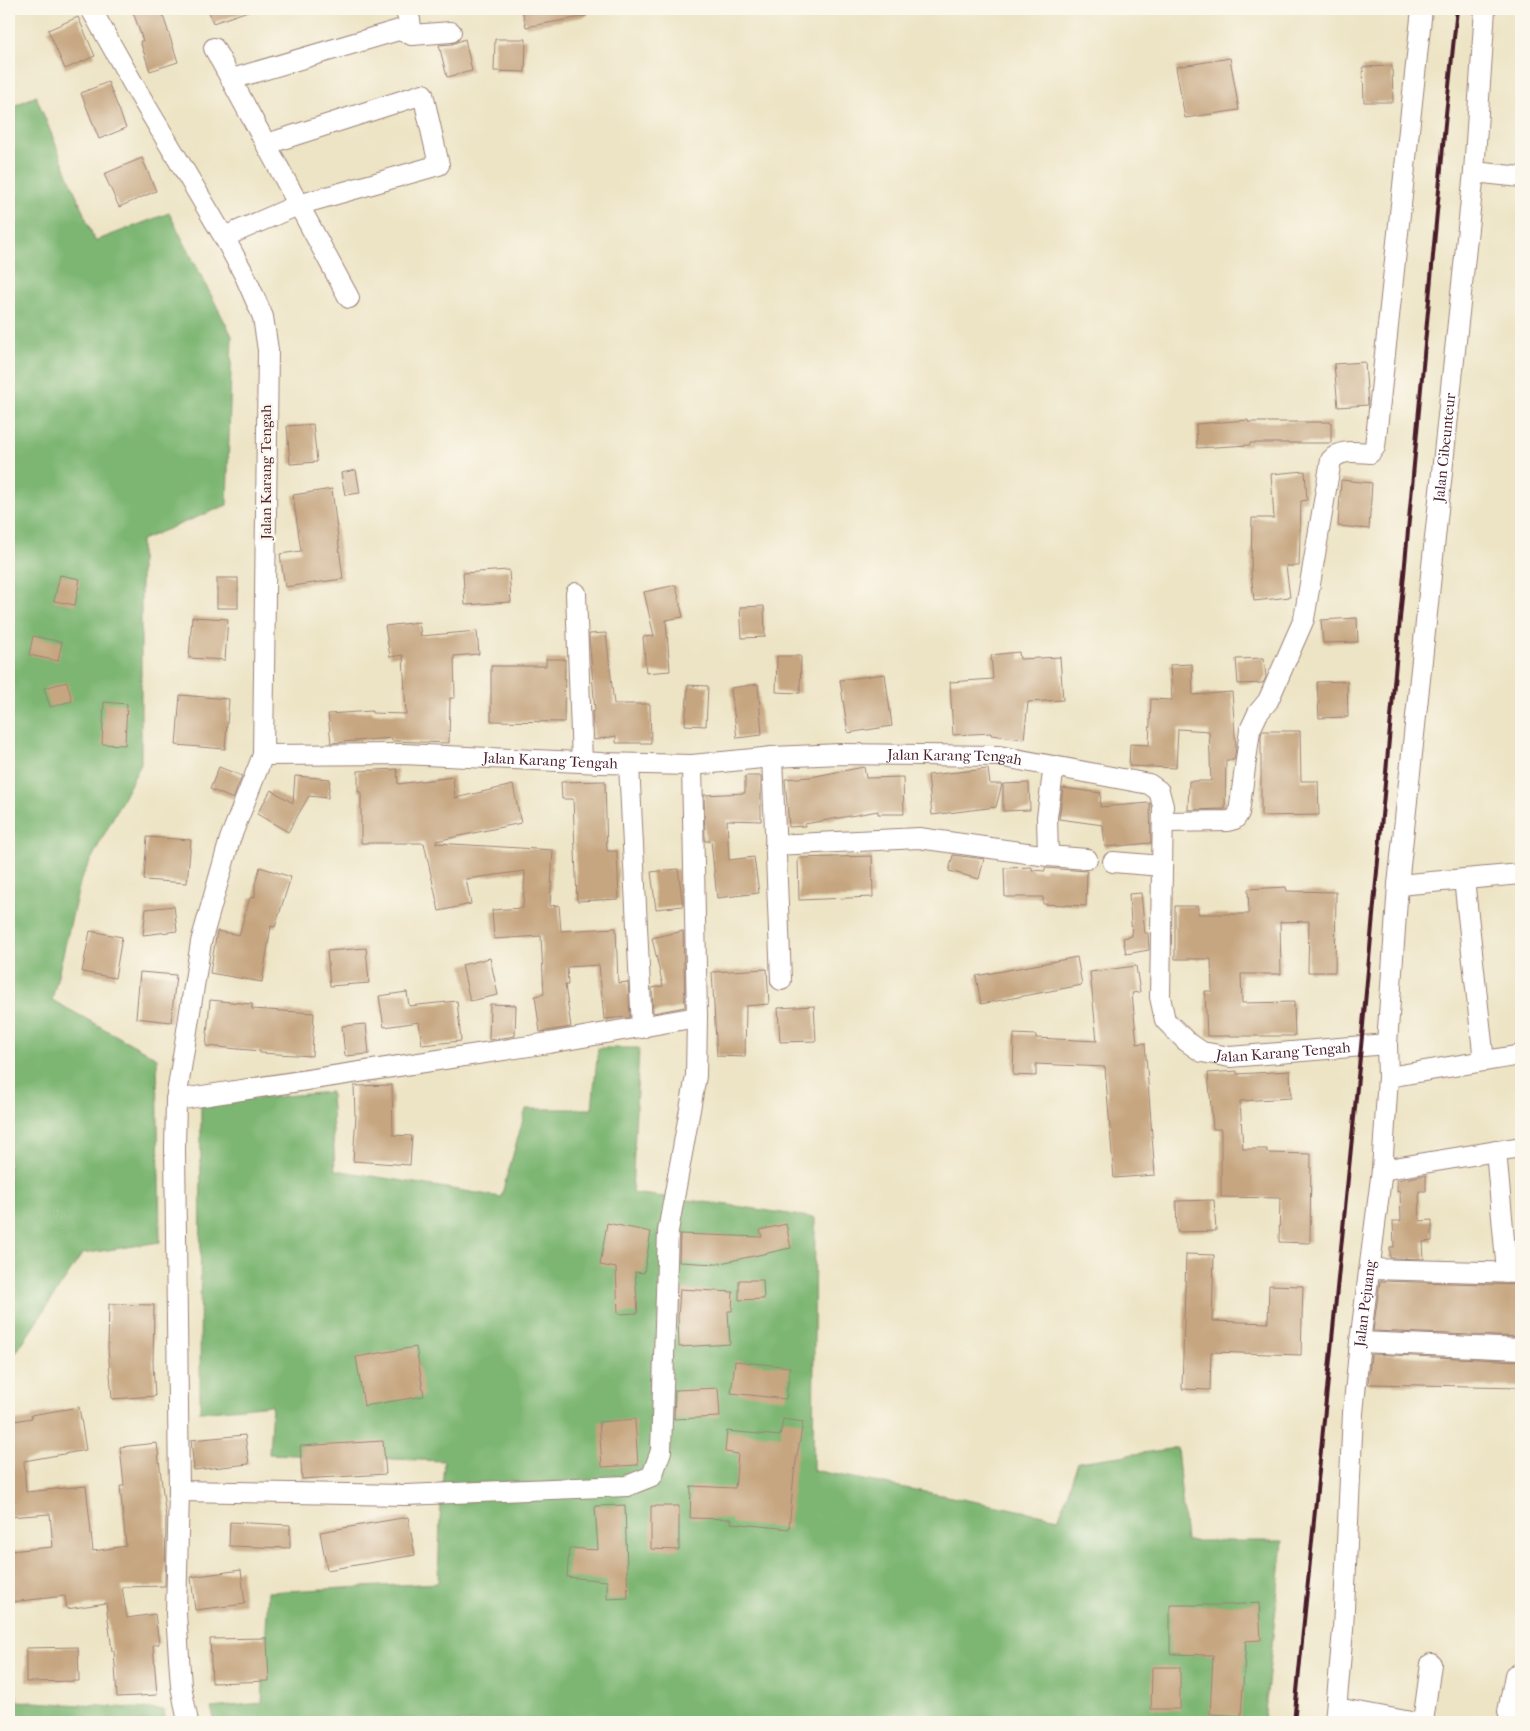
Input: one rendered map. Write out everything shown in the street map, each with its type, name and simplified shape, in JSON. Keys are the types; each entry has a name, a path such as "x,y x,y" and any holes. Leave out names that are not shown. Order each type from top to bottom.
{"street":[{"name":"Jalan Karang Tengah","path":"91,9 224,237 245,276 263,317 268,350 263,755 403,754 692,765 772,757 841,754 999,756 1149,784 1159,791 1163,806 1160,997 1165,1020 1186,1041 1202,1052 1230,1057 1387,1044"},
{"path":"404,9 410,20 412,35"},
{"path":"1164,822 1228,821 1235,819 1239,813 1250,730 1258,714 1268,701 1304,619 1331,460 1342,452 1370,453 1375,447 1422,9"},
{"name":"Jalan Cibeunteur","path":"1398,886 1474,172 1485,9"},
{"path":"232,79 400,30 412,35 450,32"},
{"path":"214,48 349,298"},
{"path":"224,237 298,205 439,165 423,94 267,144"},
{"path":"1474,172 1521,178"},
{"path":"576,593 582,762"},
{"path":"188,1722 181,1686 176,1614 179,1490 176,1100 201,942 230,839 263,755"},
{"path":"772,757 781,980"},
{"path":"629,764 642,1028"},
{"path":"179,1490 405,1496 627,1486 652,1476 661,1451 668,1232 696,1076 697,1017 692,765"},
{"path":"1048,856 1048,817 1054,766"},
{"path":"775,845 919,838 1048,856 1087,859"},
{"path":"1113,862 1162,866"},
{"path":"1398,886 1521,874"},
{"path":"1464,880 1484,1061"},
{"name":"Jalan Pejuang","path":"1336,1715 1343,1630 1353,1413 1382,1170 1388,1077 1387,1044 1398,886"},
{"path":"176,1100 642,1028 697,1017"},
{"path":"1388,1077 1521,1055"},
{"path":"1382,1170 1521,1147"},
{"path":"1371,1269 1514,1272 1496,1151"},
{"path":"1360,1342 1521,1349"},
{"path":"1423,1722 1432,1664"},
{"path":"1512,1716 1515,1675"},
{"path":"1336,1715 1411,1722"}],"green space":[{"path":"36,96 95,241 169,213 232,336 227,505 141,540 141,764 81,879 52,1000 157,1058 160,1242 82,1254 9,1363 9,108"},
{"path":"598,1048 639,1048 632,1193 815,1218 813,1470 1059,1518 1078,1462 1177,1448 1186,1541 1283,1541 1264,1722 923,1722 897,1716 895,1722 215,1722 211,1708 262,1703 268,1592 438,1583 444,1461 269,1454 272,1405 200,1412 201,1103 331,1092 335,1170 501,1197 526,1109 592,1109"},
{"path":"9,1674 18,1701 164,1710 166,1722 9,1722"}],"building":[{"path":"132,9 161,9 178,62 150,71 140,41 143,41"},
{"path":"208,9 248,9 248,11 213,23"},
{"path":"522,9 586,9 587,16 526,27"},
{"path":"78,17 95,56 65,69 48,30"},
{"path":"465,39 472,71 447,77 439,45 452,44"},
{"path":"495,39 526,39 525,72 494,71"},
{"path":"1230,58 1239,110 1185,118 1176,67"},
{"path":"1392,66 1393,102 1364,102 1363,67"},
{"path":"108,82 126,128 99,139 81,93"},
{"path":"142,158 156,191 119,207 104,174"},
{"path":"1365,362 1368,405 1338,407 1334,364"},
{"path":"1248,420 1248,422 1331,422 1331,443 1250,443 1250,445 1197,448 1196,424"},
{"path":"313,424 317,462 290,464 287,426"},
{"path":"356,470 360,493 345,495 341,473"},
{"path":"1305,471 1307,500 1301,501 1299,566 1286,566 1290,597 1254,601 1251,572 1252,518 1274,518 1271,474"},
{"path":"1341,480 1372,483 1369,529 1338,526"},
{"path":"332,489 343,579 285,587 280,554 301,551 293,495"},
{"path":"509,570 511,602 465,605 463,573"},
{"path":"60,575 80,579 75,605 54,601"},
{"path":"217,578 238,578 238,608 217,608"},
{"path":"676,585 683,617 666,620 670,671 646,673 643,637 654,636 644,592"},
{"path":"764,606 765,637 742,638 740,607"},
{"path":"192,617 228,619 225,660 189,658"},
{"path":"1357,618 1358,642 1323,643 1321,620"},
{"path":"419,622 421,636 477,631 479,654 454,656 455,698 450,698 449,743 392,741 392,738 331,743 328,714 372,711 372,713 406,714 403,655 390,657 385,626"},
{"path":"606,633 614,704 650,704 651,743 616,743 616,736 594,740 592,712 595,711 589,634"},
{"path":"33,636 62,642 58,661 29,655"},
{"path":"1019,652 1020,659 1060,657 1063,700 1028,702 1024,739 991,735 991,733 953,735 950,682 993,679 991,655"},
{"path":"777,656 801,656 800,693 776,692"},
{"path":"1264,658 1266,677 1263,683 1238,684 1236,659"},
{"path":"546,659 565,659 564,722 491,721 491,666 546,666"},
{"path":"1192,664 1193,695 1232,692 1236,748 1234,760 1226,760 1225,809 1188,810 1189,781 1211,781 1209,731 1178,729 1176,768 1129,766 1130,744 1149,745 1151,699 1172,700 1170,665"},
{"path":"885,674 892,726 848,733 840,680"},
{"path":"1347,681 1348,717 1319,718 1317,682"},
{"path":"67,682 72,701 50,707 44,688"},
{"path":"758,684 762,735 737,738 731,688"},
{"path":"688,685 708,686 706,726 685,725"},
{"path":"180,695 229,699 225,749 176,745"},
{"path":"104,702 127,704 125,745 102,744"},
{"path":"1262,731 1300,731 1301,781 1318,781 1319,815 1261,816"},
{"path":"219,767 242,776 233,799 210,789"},
{"path":"864,767 866,778 903,777 904,814 878,814 878,811 805,824 805,826 789,827 785,779 810,777"},
{"path":"397,769 398,784 453,777 455,798 513,785 521,823 436,841 436,843 553,850 550,906 559,905 561,931 616,928 618,983 628,982 630,1017 604,1019 599,965 567,967 568,985 565,985 571,1027 540,1032 535,996 544,994 541,936 494,939 492,910 523,908 525,871 466,879 471,904 439,911 424,843 361,843 361,792 358,792 358,771"},
{"path":"988,769 990,784 1002,784 996,807 932,815 928,775"},
{"path":"295,776 330,779 328,798 309,796 288,832 257,814 271,790 293,803"},
{"path":"745,776 761,776 761,821 727,820 729,860 754,857 759,893 717,898 711,841 705,841 704,795 745,793"},
{"path":"605,781 607,851 617,851 619,899 577,901 573,799 562,799 561,782"},
{"path":"1029,783 1030,810 1003,811 1003,784"},
{"path":"1063,788 1101,793 1100,807 1150,803 1151,843 1105,847 1103,825 1059,819"},
{"path":"147,837 191,840 187,883 144,880"},
{"path":"953,855 984,859 979,879 949,871"},
{"path":"872,856 873,897 799,900 798,858"},
{"path":"260,867 291,877 275,927 271,926 262,982 210,973 217,931 239,935 250,898 255,897 255,884"},
{"path":"1032,867 1032,870 1045,871 1045,868 1087,871 1086,906 1043,904 1043,897 1005,897 1004,868"},
{"path":"678,869 683,906 656,909 651,872"},
{"path":"1286,887 1287,891 1336,892 1335,972 1308,972 1309,921 1280,922 1281,974 1241,974 1242,1003 1294,1002 1295,1036 1207,1036 1205,991 1212,991 1211,959 1175,959 1175,906 1198,906 1198,914 1249,914 1248,889"},
{"path":"1141,893 1145,933 1148,933 1149,950 1126,954 1123,938 1132,936 1129,894"},
{"path":"174,906 177,931 143,935 146,909"},
{"path":"90,931 122,937 115,978 82,972"},
{"path":"683,931 685,1007 653,1013 652,988 663,986 652,938"},
{"path":"366,948 369,983 330,986 327,951"},
{"path":"1077,957 1082,985 981,1004 976,976"},
{"path":"490,958 498,995 470,1001 462,965"},
{"path":"1136,966 1140,992 1132,993 1137,1044 1145,1043 1155,1175 1114,1178 1105,1067 1036,1064 1036,1076 1013,1075 1014,1034 1036,1035 1036,1038 1097,1041 1090,972"},
{"path":"767,969 769,1004 746,1006 745,1057 717,1056 712,972"},
{"path":"140,972 176,975 171,1022 136,1018"},
{"path":"407,992 409,1006 457,1001 461,1041 422,1045 419,1022 384,1027 379,996"},
{"path":"210,1000 252,1004 252,1009 314,1013 312,1056 260,1053 260,1051 206,1046"},
{"path":"490,1004 516,1005 515,1036 489,1040"},
{"path":"814,1006 816,1041 780,1042 778,1008"},
{"path":"366,1024 369,1054 345,1056 342,1026"},
{"path":"1237,1071 1237,1074 1290,1071 1291,1098 1240,1101 1243,1149 1267,1149 1267,1153 1311,1154 1310,1243 1279,1242 1280,1198 1221,1197 1221,1129 1213,1129 1208,1073"},
{"path":"392,1085 393,1135 412,1136 410,1165 353,1161 356,1115 354,1086"},
{"path":"1426,1175 1426,1191 1419,1191 1420,1221 1432,1220 1432,1241 1423,1242 1424,1259 1390,1258 1390,1247 1394,1247 1393,1221 1401,1221 1400,1191 1397,1192 1397,1180"},
{"path":"1214,1200 1216,1231 1177,1232 1176,1201"},
{"path":"607,1223 651,1232 644,1273 635,1272 638,1313 618,1314 616,1268 600,1265"},
{"path":"786,1224 791,1248 716,1264 679,1262 680,1234 762,1237 760,1230"},
{"path":"1186,1254 1214,1255 1212,1321 1268,1323 1269,1285 1303,1286 1301,1355 1211,1352 1210,1390 1182,1389"},
{"path":"739,1280 763,1280 764,1299 739,1300"},
{"path":"1380,1281 1521,1285 1521,1337 1373,1331"},
{"path":"680,1289 733,1292 732,1311 728,1311 730,1344 679,1347"},
{"path":"109,1304 154,1305 153,1363 155,1396 112,1399 108,1348"},
{"path":"416,1347 424,1396 364,1406 356,1357"},
{"path":"1371,1354 1521,1361 1521,1387 1368,1384"},
{"path":"735,1361 790,1367 786,1399 731,1393"},
{"path":"718,1388 720,1417 674,1419 675,1390"},
{"path":"79,1407 86,1450 24,1461 26,1492 86,1486 93,1551 126,1546 120,1486 124,1486 120,1447 157,1443 166,1518 165,1586 122,1587 127,1618 155,1614 159,1644 153,1645 157,1695 117,1697 114,1651 112,1651 106,1603 67,1609 65,1596 11,1602 9,1551 53,1547 50,1514 9,1517 9,1422 32,1418 31,1415"},
{"path":"635,1419 638,1465 602,1467 599,1422"},
{"path":"783,1419 803,1422 794,1473 789,1529 731,1523 732,1519 690,1518 691,1486 735,1488 738,1454 725,1452 727,1431 780,1436"},
{"path":"245,1435 249,1464 194,1470 191,1440"},
{"path":"383,1441 386,1474 302,1479 300,1446"},
{"path":"625,1505 628,1598 607,1599 607,1581 567,1577 569,1548 598,1550 595,1506"},
{"path":"651,1506 679,1506 679,1550 651,1549"},
{"path":"408,1517 415,1555 327,1570 320,1532"},
{"path":"230,1522 290,1525 290,1548 229,1546"},
{"path":"241,1570 245,1604 195,1610 191,1577"},
{"path":"1259,1603 1261,1640 1246,1641 1241,1716 1210,1714 1213,1655 1170,1654 1170,1605"},
{"path":"267,1638 269,1681 212,1683 210,1639"},
{"path":"78,1647 79,1681 26,1682 26,1648"},
{"path":"1152,1667 1180,1667 1180,1709 1151,1709"}],"railway":[{"path":"1294,1722 1361,1047 1457,9"}]}
